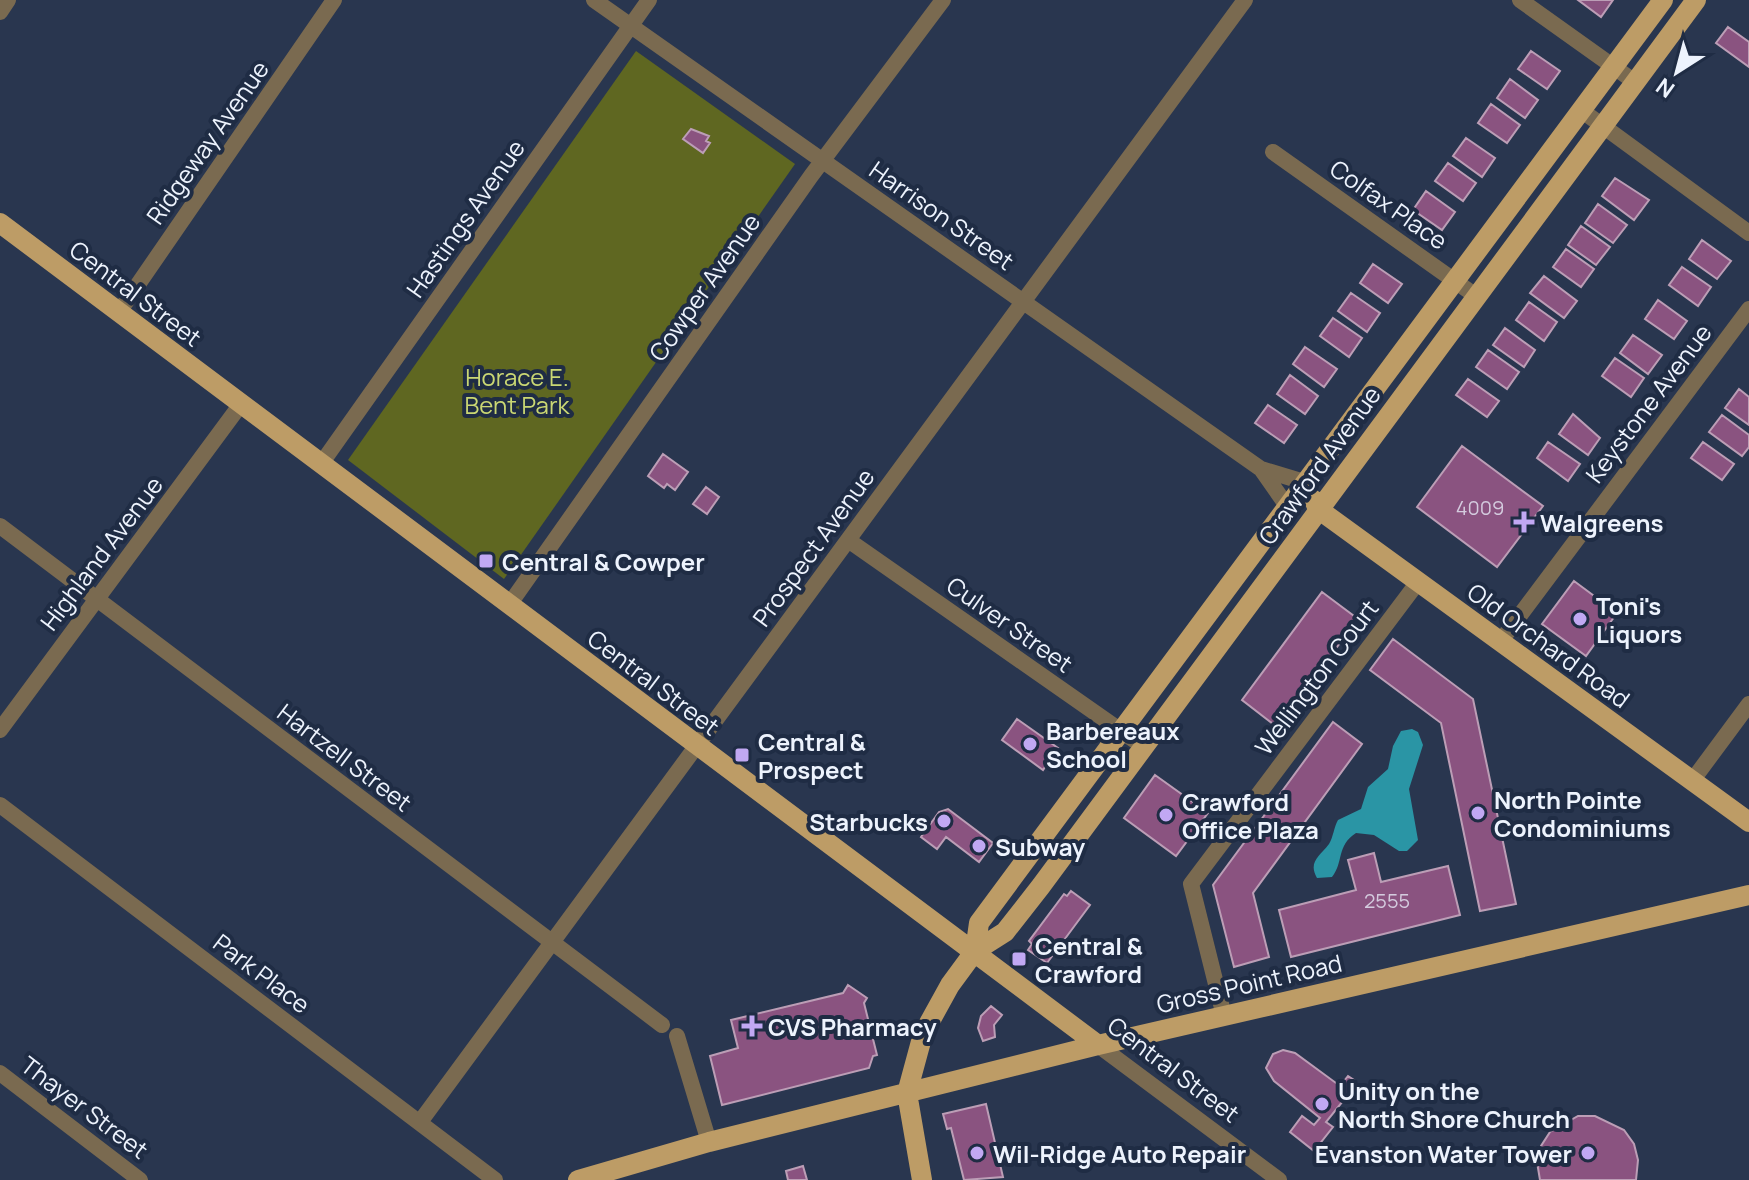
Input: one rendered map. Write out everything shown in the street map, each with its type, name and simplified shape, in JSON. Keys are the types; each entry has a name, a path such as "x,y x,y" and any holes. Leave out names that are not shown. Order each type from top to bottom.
{"main road":[{"name":"Crawford Avenue","path":"975,951 979,923 1663,0"},
{"name":"Crawford Avenue","path":"922,1180 907,1093 923,1034 950,985 975,951 1005,932 1696,0"},
{"name":"Central Street","path":"0,223 1098,1045"},
{"name":"Old Orchard Road","path":"1304,482 1318,509 1749,822"},
{"path":"1287,506 1318,509"},
{"name":"Gross Point Road","path":"578,1180 709,1142 1098,1045 1749,895"}],"street":[{"path":"0,12 8,0"},
{"name":"Ridgeway Avenue","path":"119,312 334,0"},
{"name":"Harrison Street","path":"594,0 1261,469 1304,482"},
{"name":"Hastings Avenue","path":"321,464 649,0"},
{"name":"Cowper Avenue","path":"509,605 823,161 943,0"},
{"name":"Prospect Avenue","path":"420,1122 1245,0"},
{"path":"1520,0 1635,82"},
{"path":"1581,110 1749,233"},
{"name":"Colfax Place","path":"1273,152 1476,296"},
{"name":"Keystone Avenue","path":"1500,642 1749,309"},
{"name":"Highland Avenue","path":"0,730 241,404"},
{"name":"Harrison Street","path":"1261,469 1287,506"},
{"name":"Hartzell Street","path":"0,526 662,1025"},
{"name":"Culver Street","path":"848,540 1144,747"},
{"name":"Wellington Court","path":"1224,1016 1191,884 1418,582"},
{"path":"1692,781 1749,704"},
{"name":"Park Place","path":"0,805 495,1180"},
{"path":"677,1036 709,1142"},
{"name":"Central Street","path":"1098,1045 1279,1180"},
{"name":"Thayer Street","path":"0,1073 140,1180"}],"green space":[{"name":"Horace E. Bent Park","path":"636,51 795,164 504,579 348,460"}],"shaded area":[{"path":"1412,729 1418,732 1423,745 1409,789 1418,840 1407,851 1399,851 1374,835 1356,833 1346,843 1332,877 1317,878 1314,864 1330,842 1338,820 1361,809 1368,787 1388,769 1393,746 1401,731"}],"building":[{"path":"1578,0 1613,0 1601,17"},
{"path":"1728,27 1749,42 1749,67 1716,43"},
{"path":"1531,51 1560,71 1547,89 1518,69"},
{"path":"1510,79 1538,100 1525,118 1497,98"},
{"path":"1491,104 1520,125 1507,143 1478,123"},
{"path":"691,129 709,136 706,141 710,143 703,153 683,139"},
{"path":"1466,138 1495,158 1482,177 1453,156"},
{"path":"1448,163 1476,183 1463,201 1435,181"},
{"path":"1615,178 1649,200 1634,220 1602,196"},
{"path":"1426,191 1455,212 1442,230 1413,210"},
{"path":"1598,204 1627,225 1613,243 1585,223"},
{"path":"1581,226 1610,247 1596,265 1568,245"},
{"path":"1702,240 1731,261 1717,279 1689,259"},
{"path":"1566,249 1594,269 1581,287 1553,267"},
{"path":"1373,264 1402,284 1388,303 1360,283"},
{"path":"1682,267 1711,287 1698,306 1669,285"},
{"path":"1544,276 1577,301 1564,318 1530,293"},
{"path":"1351,293 1380,313 1367,332 1338,311"},
{"path":"1658,300 1687,321 1674,339 1645,319"},
{"path":"1529,302 1557,322 1544,341 1516,320"},
{"path":"1333,318 1362,338 1349,357 1320,336"},
{"path":"1505,328 1535,350 1524,367 1493,345"},
{"path":"1633,335 1662,355 1648,374 1620,353"},
{"path":"1305,347 1337,369 1324,387 1293,364"},
{"path":"1488,350 1519,372 1507,389 1476,367"},
{"path":"1615,358 1644,378 1631,397 1602,376"},
{"path":"1290,375 1318,396 1305,414 1277,394"},
{"path":"1468,379 1499,401 1487,417 1456,395"},
{"path":"1739,389 1749,397 1749,425 1725,408"},
{"path":"1268,405 1297,425 1284,443 1255,423"},
{"path":"1573,414 1600,438 1588,455 1559,434"},
{"path":"1722,415 1749,435 1749,447 1742,456 1709,432"},
{"path":"1548,442 1580,464 1568,481 1537,458"},
{"path":"1703,442 1734,464 1722,480 1691,458"},
{"name":"Walgreens","path":"1462,446 1543,506 1497,567 1417,507"},
{"path":"663,454 688,472 675,490 667,484 664,488 648,476"},
{"path":"706,487 719,497 707,514 693,504"},
{"name":"Toni's Liquors","path":"1574,581 1617,613 1586,656 1542,624"},
{"path":"1322,592 1358,619 1277,727 1242,700"},
{"name":"North Pointe Condominiums","path":"1393,639 1473,699 1516,904 1480,911 1441,723 1370,670"},
{"name":"Barbereaux School","path":"1017,719 1058,748 1043,770 1002,740"},
{"path":"1333,722 1362,744 1253,893 1269,957 1234,967 1213,885"},
{"name":"Crawford Office Plaza","path":"1155,775 1208,813 1176,856 1124,818"},
{"path":"948,809 993,843 979,862 946,837 937,849 921,837 939,812"},
{"name":"North Pointe Condominiums","path":"1374,853 1381,882 1448,866 1460,915 1291,957 1279,910 1356,890 1348,860"},
{"path":"1071,891 1090,905 1047,963 1028,950 1032,944 1029,941 1064,894 1067,896"},
{"name":"CVS Pharmacy","path":"848,985 867,998 864,1003 877,1055 873,1056 869,1068 722,1105 710,1056 738,1048 731,1020 843,993"},
{"path":"991,1006 1002,1015 994,1025 995,1037 983,1041 978,1028 981,1016"},
{"name":"Unity on the North Shore Church","path":"1283,1050 1295,1053 1340,1086 1348,1076 1354,1080 1349,1086 1351,1091 1326,1122 1333,1127 1314,1151 1290,1132 1302,1116 1314,1125 1320,1118 1274,1081 1266,1068 1273,1054"},
{"name":"Wil-Ridge Auto Repair","path":"986,1104 1003,1177 964,1180 951,1128 947,1129 943,1114"},
{"name":"Evanston Water Tower","path":"1578,1116 1595,1116 1624,1130 1634,1144 1638,1160 1636,1180 1540,1180 1537,1162 1541,1146 1550,1132"},
{"path":"803,1166 807,1180 788,1180 786,1171"}],"place":[{"name":"Walgreens","path":"1524,522"},
{"name":"Central & Cowper","path":"486,561"},
{"name":"Toni's Liquors","path":"1580,619"},
{"name":"Barbereaux School","path":"1030,744"},
{"name":"Central & Prospect","path":"742,755"},
{"name":"North Pointe Condominiums","path":"1478,813"},
{"name":"Crawford Office Plaza","path":"1166,815"},
{"name":"Starbucks","path":"944,821"},
{"name":"Subway","path":"979,846"},
{"name":"Central & Crawford","path":"1019,959"},
{"name":"CVS Pharmacy","path":"752,1026"},
{"name":"Unity on the North Shore Church","path":"1322,1104"},
{"name":"Wil-Ridge Auto Repair","path":"977,1153"},
{"name":"Evanston Water Tower","path":"1588,1153"}]}
